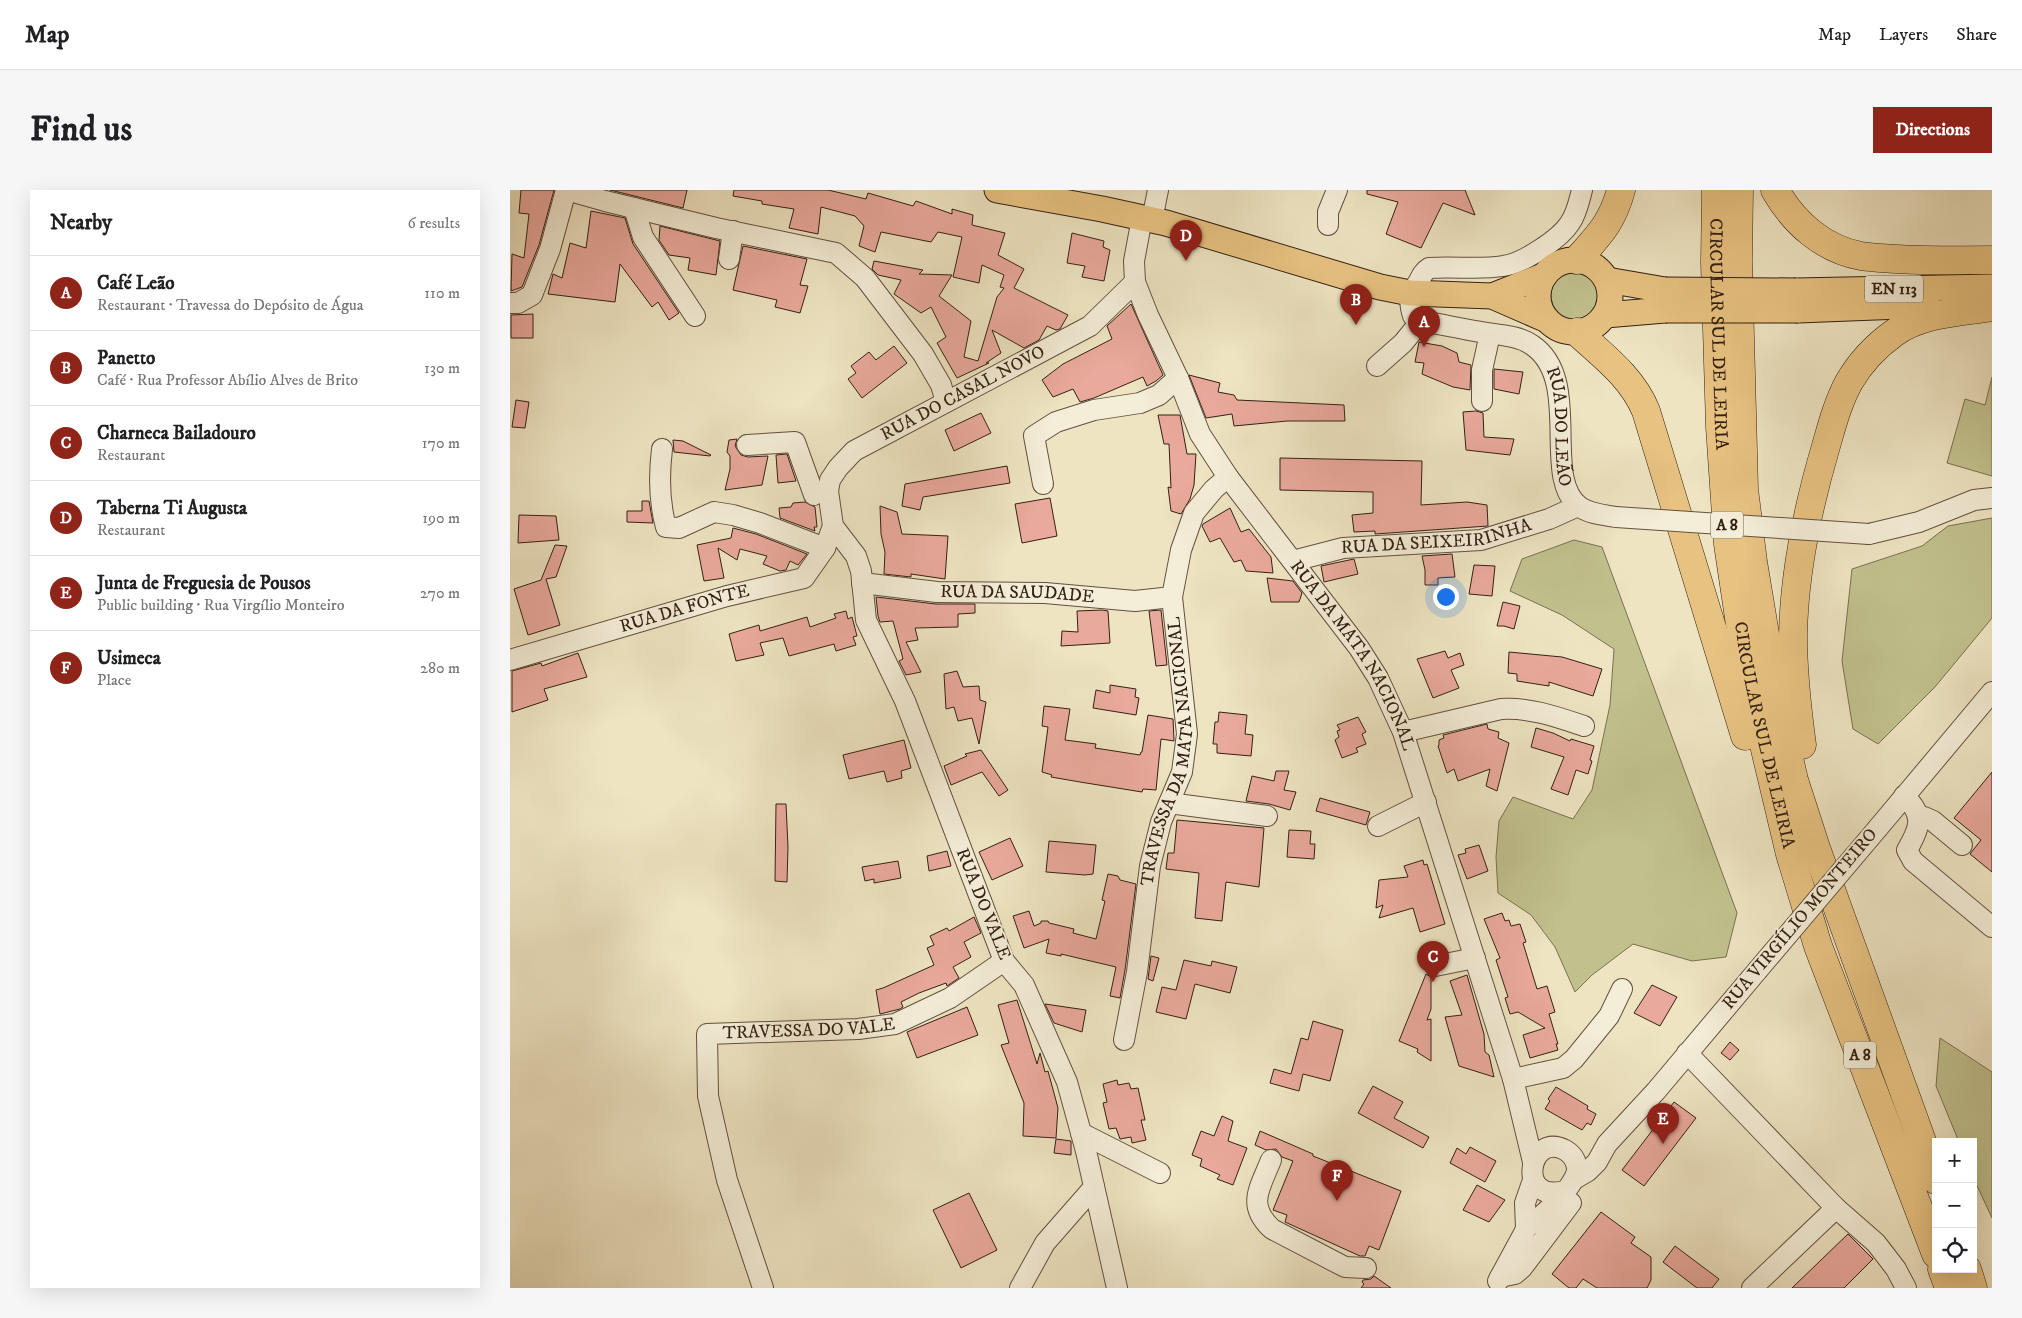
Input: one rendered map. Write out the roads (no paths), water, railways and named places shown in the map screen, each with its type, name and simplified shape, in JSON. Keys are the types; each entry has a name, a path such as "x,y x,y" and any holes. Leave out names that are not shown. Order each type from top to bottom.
{"highway":[{"path":"1577,260 1607,226 1615,211 1621,190"},
{"name":"CIRCULAR SUL DE LEIRIA","path":"1716,190 1714,263 1720,427 1728,544 1747,667 1790,854 1818,946 1932,1244"},
{"name":"CIRCULAR SUL DE LEIRIA","path":"1739,190 1740,369 1745,498 1753,562 1777,706 1794,780 1816,848 1932,1169"},
{"path":"1775,190 1794,217 1812,234 1834,247 1861,256 1918,260 1992,260"},
{"path":"1816,848 1794,674 1793,634 1796,590 1811,504 1837,409 1856,370 1874,350 1895,332 1920,320 1992,306"},
{"path":"1577,332 1618,369 1641,398 1775,835 1790,854"},
{"path":"1943,1273 1949,1288"},
{"path":"1968,1273 1973,1288"}],"main road":[{"path":"997,190 1147,219 1338,275 1410,293 1492,296 1547,320 1555,327 1566,332 1588,330 1598,324 1605,315 1610,298 1607,280 1603,274 1592,264 1577,260 1565,261 1554,266 1545,275 1492,296"},
{"path":"1545,275 1538,293 1539,303 1547,320"},
{"name":"EN 113","path":"1607,280 1665,300"},
{"name":"EN 113","path":"1797,300 1992,287"},
{"name":"EN 113","path":"1605,315 1665,300 1797,300 1992,306"}],"street":[{"path":"510,303 518,303 532,296 550,249 566,190 634,208 836,253 865,278 923,354 941,384 946,402"},
{"name":"RUA DA MATA NACIONAL","path":"1158,190 1134,261 1135,282 1148,315 1178,378 1200,434 1228,477 1369,663 1390,702 1426,802 1513,1079 1524,1122 1533,1171"},
{"path":"1328,226 1328,212 1337,190"},
{"path":"1377,366 1403,343 1421,321 1413,316 1410,308 1410,293 1422,274 1429,268 1504,266 1535,252 1560,235 1571,222 1582,190"},
{"path":"634,208 643,237 695,316"},
{"path":"729,259 733,231"},
{"name":"RUA DO CASAL NOVO","path":"834,526 828,491 830,480 854,451 1090,326 1135,282"},
{"name":"RUA DO LEÃO","path":"1421,321 1522,340 1528,342 1542,353 1554,371 1559,394 1565,483 1570,495 1578,506 1588,511 1616,517 1869,534 1919,522 1974,500 1992,498"},
{"path":"1482,401 1482,370 1490,334"},
{"path":"1043,484 1034,436 1056,422 1094,410 1140,403 1159,395 1178,378"},
{"path":"747,445 795,442 814,495"},
{"path":"662,448 660,470 663,516 666,527 679,528 714,512 733,515 825,548"},
{"name":"TRAVESSA DA MATA NACIONAL","path":"1124,1040 1137,972 1150,866 1160,822 1182,772 1187,734 1172,597 1180,550 1194,513 1214,489 1228,477"},
{"name":"RUA DA SEIXEIRINHA","path":"1293,561 1343,548 1481,540 1549,519 1578,506"},
{"name":"RUA DA FONTE","path":"510,660 727,596 804,578 825,548 834,526"},
{"name":"RUA DO VALE","path":"834,526 856,556 862,583 866,620 905,701 1004,961 1024,985 1067,1082 1081,1133 1117,1288"},
{"name":"RUA DA SAUDADE","path":"862,583 937,592 1045,593 1135,601 1172,597"},
{"name":"RUA VIRGÍLIO MONTEIRO","path":"1570,1185 1597,1162 1608,1144 1687,1054 1992,692"},
{"path":"1402,732 1501,709 1516,708 1556,717 1584,726"},
{"path":"1904,796 1910,802 1918,817 1919,825 1907,850 1913,862 1992,926"},
{"path":"1169,802 1267,816"},
{"path":"1378,826 1426,802"},
{"path":"1924,817 1933,820 1962,845"},
{"path":"1435,966 1475,958"},
{"name":"TRAVESSA DO VALE","path":"763,1288 726,1180 708,1096 707,1034 858,1029 895,1024 950,998 1004,961"},
{"path":"1513,1079 1563,1068 1574,1059 1609,1016 1622,989"},
{"path":"1687,1054 1836,1208 1876,1243 1896,1269 1906,1288"},
{"path":"1497,1283 1538,1225 1570,1185 1577,1167 1575,1161 1561,1149 1524,1122"},
{"path":"1081,1133 1160,1173"},
{"name":"RUA VIRGÍLIO MONTEIRO","path":"1561,1149 1583,1153 1608,1144"},
{"path":"1538,1225 1525,1202 1533,1171 1540,1152 1561,1149"},
{"path":"1271,1160 1256,1200 1258,1212 1266,1224 1272,1229 1345,1267 1366,1268"},
{"path":"1533,1171 1537,1186 1550,1192 1570,1185"},
{"path":"1020,1288 1045,1243 1094,1187"},
{"path":"1752,1288 1836,1208"}],"place":[{"name":"Taberna Ti Augusta","path":"1186,261"},
{"name":"Panetto","path":"1356,325"},
{"name":"Café Leão","path":"1424,347"},
{"name":"Charneca Bailadouro","path":"1433,982"},
{"name":"Junta de Freguesia de Pousos","path":"1663,1144"},
{"name":"Usimeca","path":"1337,1201"}]}
